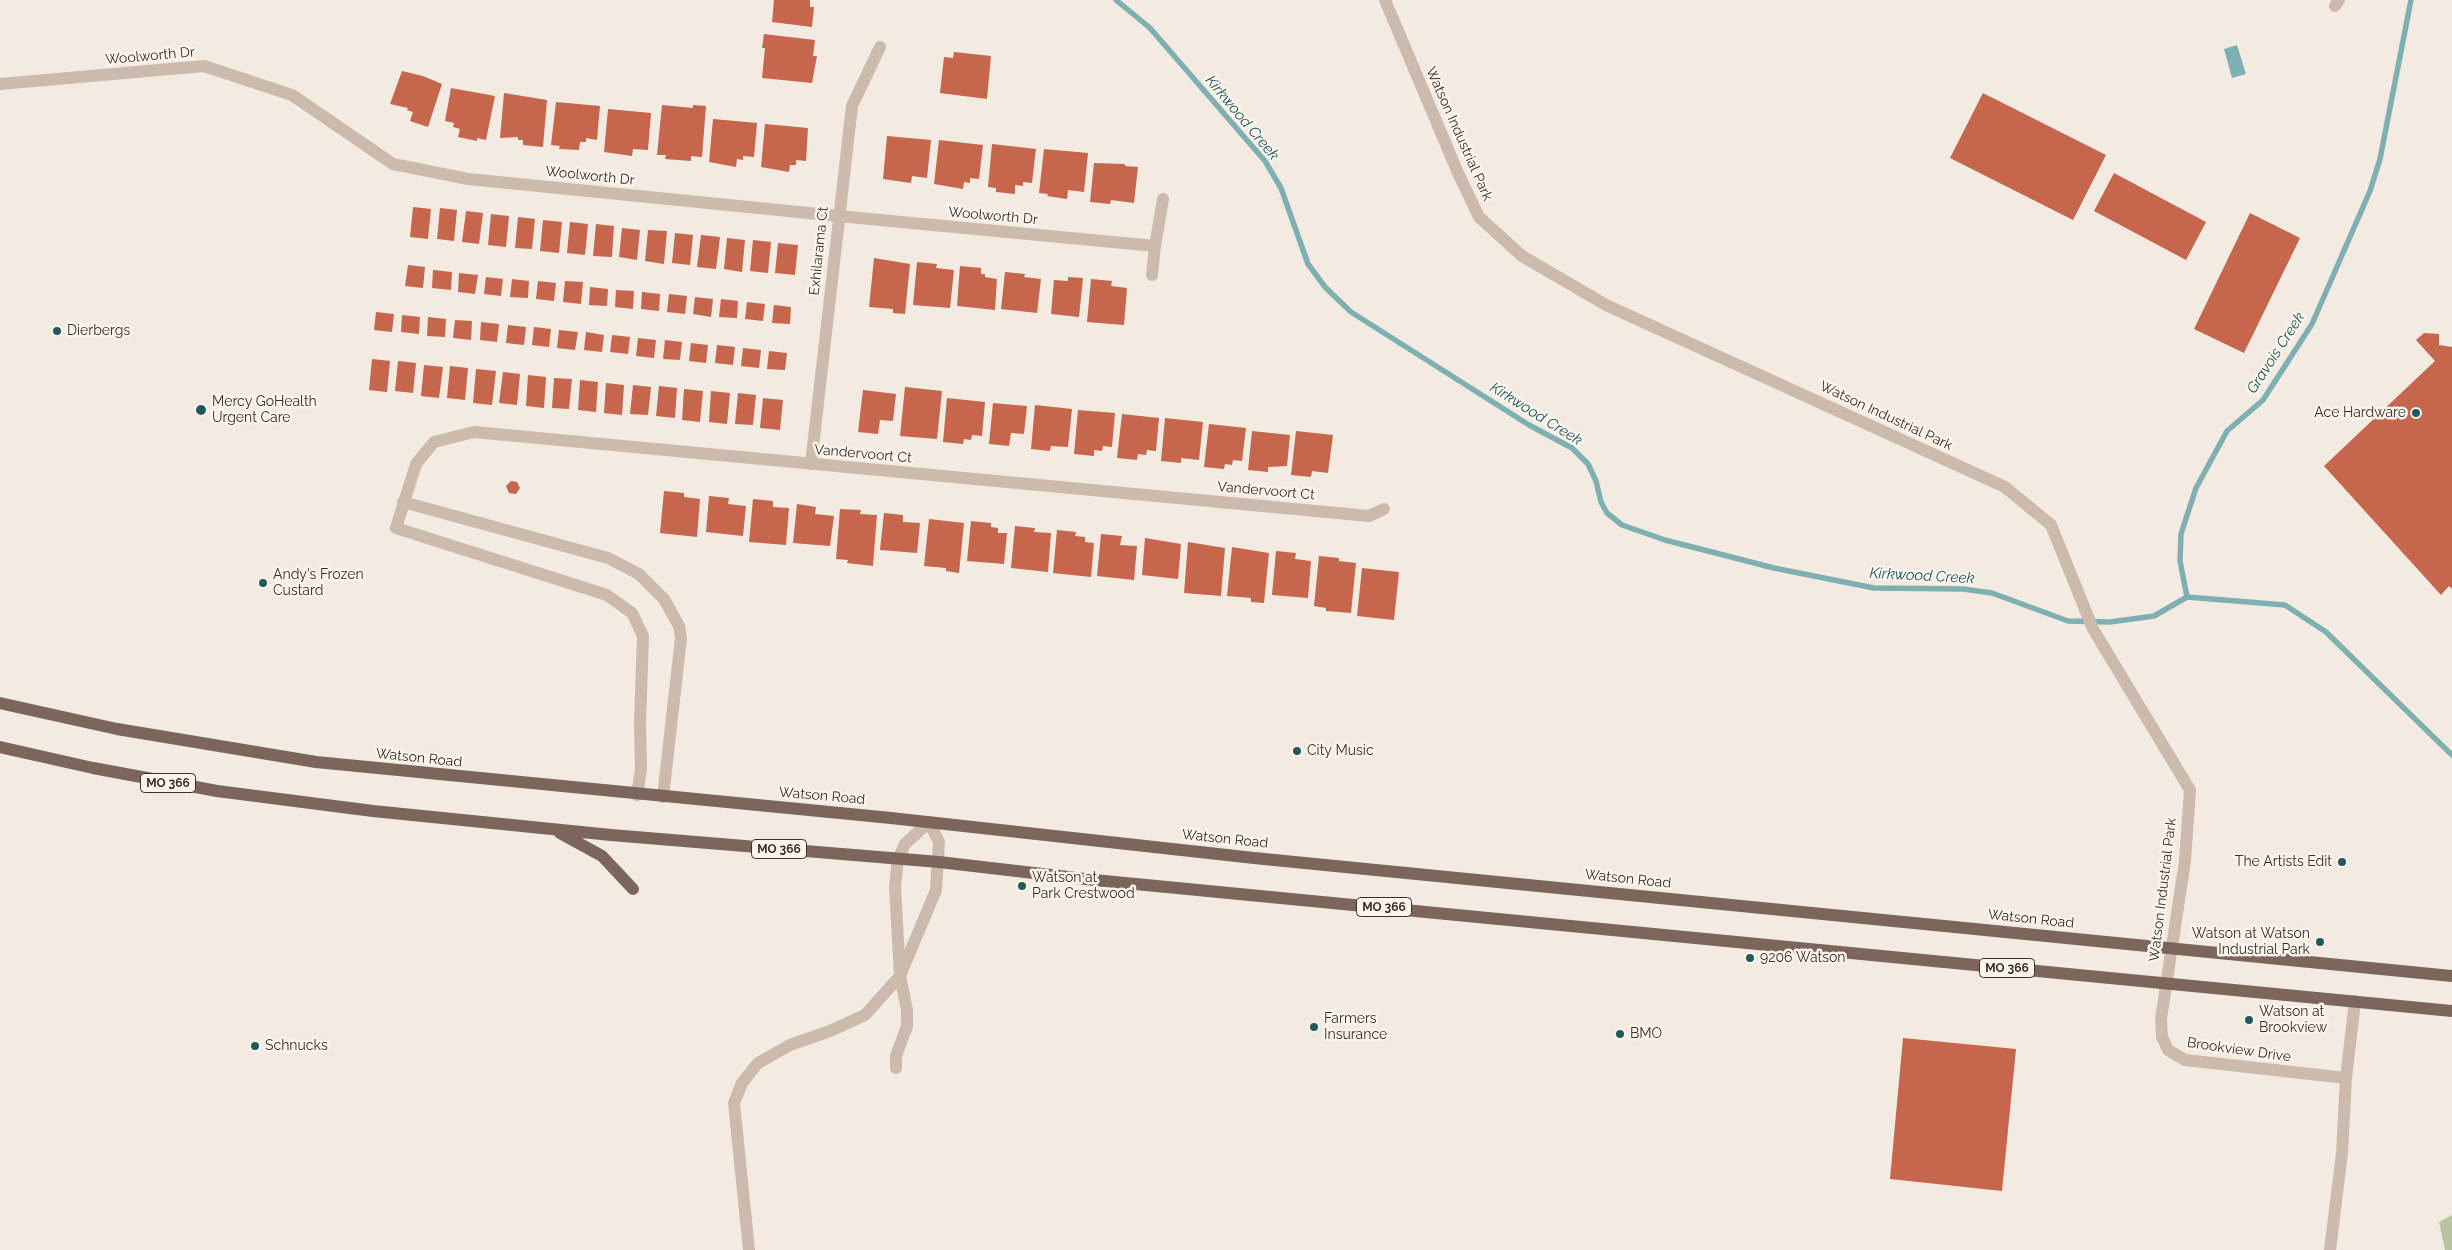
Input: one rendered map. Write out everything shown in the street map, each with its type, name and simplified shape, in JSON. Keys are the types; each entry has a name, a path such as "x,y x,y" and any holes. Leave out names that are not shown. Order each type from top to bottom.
{"main road":[{"name":"Watson Road","path":"0,703 117,729 316,762 637,795 929,822 1254,858 2452,976"},
{"name":"MO 366","path":"0,746 93,768 217,791 347,808 553,829 939,862 1103,881 2452,1011"},
{"path":"553,829 602,856 633,889"}],"street":[{"name":"Watson Industrial Park","path":"1385,0 1458,173 1479,217 1522,256 1606,305 2004,487 2051,525 2093,629 2190,790 2185,861 2166,983"},
{"name":"Exhilarama Ct","path":"811,464 852,106 880,47"},
{"name":"Woolworth Dr","path":"0,84 204,66 292,95 393,164 468,179 1155,246"},
{"path":"1152,275 1163,199"},
{"name":"Vandervoort Ct","path":"637,795 641,769 642,636 632,613 607,595 396,528 416,464 434,442 474,432 1370,516 1384,509"},
{"path":"403,502 608,558 639,574 664,599 679,626 681,638 663,797"},
{"path":"749,1250 734,1103 742,1083 758,1063 782,1049 865,1015 900,976 936,890 939,842 929,822 905,844 898,859 895,887 900,976 907,1010 906,1026 896,1056 896,1068"},
{"name":"Brookview Drive","path":"2166,983 2161,1019 2162,1037 2168,1050 2185,1060 2346,1078"},
{"path":"2330,1250 2342,1153 2346,1078 2355,1001"}],"green space":[{"path":"2452,1215 2452,1250 2445,1250 2439,1222"}],"water":[{"path":"2237,45 2246,74 2232,78 2224,49"}],"building":[{"path":"774,0 810,0 810,7 814,7 812,27 772,22"},
{"path":"764,34 815,40 813,56 817,56 812,83 762,78 765,48 762,48"},
{"path":"954,52 991,56 987,99 940,93 944,57 953,58"},
{"path":"402,71 423,76 442,84 428,127 410,121 413,112 407,110 408,108 390,104"},
{"path":"451,88 495,96 486,140 477,138 477,141 458,137 460,129 453,127 454,123 445,121"},
{"path":"504,93 547,100 543,147 523,145 523,140 518,140 518,137 500,138"},
{"path":"1983,93 2106,155 2073,220 1950,158"},
{"path":"556,102 600,106 597,140 586,138 586,142 580,142 579,150 559,149 560,146 551,145"},
{"path":"662,105 693,108 693,105 706,106 702,157 691,156 691,161 665,159 666,155 657,155"},
{"path":"608,109 651,113 648,150 633,149 632,156 604,152"},
{"path":"713,119 757,123 754,157 743,156 743,160 737,159 736,167 709,162"},
{"path":"765,124 808,128 806,161 796,160 796,165 790,165 789,172 761,167"},
{"path":"887,136 931,140 927,178 912,176 911,183 883,179"},
{"path":"939,140 983,145 979,179 970,178 970,183 964,182 963,189 934,184"},
{"path":"992,144 1036,149 1032,183 1023,182 1023,186 1015,185 1015,194 996,192 996,188 988,187"},
{"path":"1044,149 1088,153 1084,192 1068,190 1067,199 1039,193"},
{"path":"1094,163 1125,164 1125,166 1138,167 1134,203 1111,200 1110,204 1090,202"},
{"path":"2114,173 2206,222 2186,260 2094,211"},
{"path":"413,207 431,209 428,239 410,237"},
{"path":"440,208 457,210 454,241 437,239"},
{"path":"466,211 483,213 479,244 462,242"},
{"path":"2250,213 2300,238 2244,353 2194,329"},
{"path":"491,214 509,216 506,247 488,245"},
{"path":"518,217 535,219 532,249 515,248"},
{"path":"543,220 562,222 559,253 540,251"},
{"path":"570,222 588,224 585,255 567,253"},
{"path":"596,224 614,226 612,257 593,256"},
{"path":"622,228 640,230 637,260 619,257"},
{"path":"648,230 667,231 664,264 645,261"},
{"path":"675,233 693,235 690,265 672,263"},
{"path":"701,235 720,237 716,269 697,267"},
{"path":"727,238 745,240 742,272 724,269"},
{"path":"753,240 771,242 768,273 750,271"},
{"path":"778,243 798,245 795,275 775,273"},
{"path":"874,258 910,264 905,314 893,313 893,309 869,307"},
{"path":"917,262 937,264 936,268 954,270 950,308 913,305"},
{"path":"408,265 425,267 423,288 405,286"},
{"path":"960,266 981,268 981,274 985,274 985,277 997,279 995,310 957,306"},
{"path":"433,270 452,272 451,290 432,288"},
{"path":"1005,272 1025,274 1024,277 1041,279 1037,313 1001,309"},
{"path":"459,273 478,275 475,294 458,292"},
{"path":"486,277 503,279 501,296 484,294"},
{"path":"1068,277 1083,278 1079,317 1051,314 1054,280 1068,281"},
{"path":"512,279 529,281 528,298 510,297"},
{"path":"1091,279 1112,281 1111,286 1127,288 1124,325 1087,322"},
{"path":"538,281 556,283 554,301 536,299"},
{"path":"565,281 583,282 581,304 563,302"},
{"path":"590,287 608,289 607,306 589,305"},
{"path":"616,290 634,291 633,309 615,307"},
{"path":"642,292 660,294 659,311 641,309"},
{"path":"669,294 687,296 685,314 667,312"},
{"path":"695,297 713,299 711,317 693,314"},
{"path":"721,299 738,301 737,318 719,317"},
{"path":"747,302 765,304 763,321 745,319"},
{"path":"774,305 791,307 790,324 772,323"},
{"path":"376,312 394,314 392,332 374,330"},
{"path":"402,315 420,317 419,334 401,332"},
{"path":"428,317 446,319 445,337 427,336"},
{"path":"455,320 472,321 471,340 453,338"},
{"path":"481,322 499,324 497,342 480,340"},
{"path":"508,325 526,327 524,345 506,343"},
{"path":"534,327 551,329 549,347 532,345"},
{"path":"559,330 578,332 575,350 557,348"},
{"path":"586,332 604,335 602,352 584,350"},
{"name":"Ace Hardware","path":"2424,333 2439,334 2439,345 2452,347 2452,589 2449,586 2441,595 2324,466 2435,361 2416,340"},
{"path":"612,335 630,337 628,354 610,352"},
{"path":"638,338 656,340 654,358 636,356"},
{"path":"665,340 682,342 680,360 663,359"},
{"path":"691,343 708,345 706,363 689,361"},
{"path":"717,345 735,347 733,365 715,363"},
{"path":"743,348 761,350 759,368 741,366"},
{"path":"769,351 787,353 785,370 767,369"},
{"path":"372,359 390,361 387,392 369,390"},
{"path":"398,361 416,363 413,393 395,391"},
{"path":"424,365 443,367 439,398 421,396"},
{"path":"450,366 468,368 465,400 447,398"},
{"path":"476,369 496,371 492,405 473,403"},
{"path":"503,372 520,374 517,405 499,403"},
{"path":"528,375 546,377 544,408 526,406"},
{"path":"554,378 572,379 569,409 552,408"},
{"path":"580,380 598,382 596,412 578,410"},
{"path":"606,383 624,385 622,415 604,413"},
{"path":"633,385 651,387 648,415 630,414"},
{"path":"659,386 677,388 675,418 656,416"},
{"path":"905,387 942,391 937,439 900,436"},
{"path":"684,389 703,391 700,422 682,420"},
{"path":"863,390 896,394 893,421 880,420 878,434 858,432"},
{"path":"711,391 730,393 727,424 709,422"},
{"path":"738,393 756,395 753,425 735,424"},
{"path":"763,398 783,400 780,430 760,428"},
{"path":"947,398 985,402 982,436 972,435 971,440 964,439 963,444 943,442"},
{"path":"993,403 1027,406 1024,434 1011,433 1009,446 989,444"},
{"path":"1035,405 1072,409 1068,447 1051,446 1050,451 1031,449"},
{"path":"1078,410 1115,413 1112,447 1103,446 1102,451 1094,450 1094,456 1074,454"},
{"path":"1122,414 1159,418 1156,451 1147,450 1146,455 1138,454 1137,460 1117,458"},
{"path":"1165,418 1203,422 1199,460 1181,458 1181,463 1161,461"},
{"path":"1209,424 1246,428 1242,461 1233,460 1232,465 1225,464 1224,469 1204,467"},
{"path":"1252,431 1290,435 1287,466 1268,467 1268,472 1248,470"},
{"path":"1296,431 1333,435 1328,473 1312,471 1311,477 1291,475"},
{"path":"511,481 517,482 520,488 516,494 509,493 506,486"},
{"path":"664,491 684,493 684,497 700,499 697,537 660,533"},
{"path":"709,496 729,498 728,504 746,506 743,536 706,532"},
{"path":"753,499 773,501 773,507 789,508 786,545 749,542"},
{"path":"797,504 816,507 815,514 834,516 830,546 793,543"},
{"path":"840,509 861,510 860,514 877,515 873,566 847,563 848,560 836,559"},
{"path":"884,513 903,515 903,522 920,523 917,553 880,550"},
{"path":"929,519 964,523 959,573 946,571 946,568 924,566"},
{"path":"971,521 991,523 991,527 998,528 998,533 1007,533 1004,564 967,561"},
{"path":"1015,526 1035,528 1034,532 1051,533 1048,572 1011,568"},
{"path":"1057,530 1076,532 1075,536 1085,537 1085,542 1094,543 1091,577 1053,573"},
{"path":"1101,534 1122,536 1120,545 1137,546 1134,580 1097,576"},
{"path":"1145,538 1181,544 1178,579 1142,575"},
{"path":"1188,542 1225,548 1221,596 1184,593"},
{"path":"1232,547 1269,553 1264,603 1251,602 1251,598 1227,596"},
{"path":"1276,551 1296,553 1295,559 1311,561 1308,598 1272,595"},
{"path":"1319,556 1339,558 1339,561 1356,563 1351,613 1326,611 1326,608 1314,606"},
{"path":"1362,568 1399,572 1394,620 1357,616"},
{"path":"1903,1038 2016,1049 2002,1191 1890,1179"}],"waterway":[{"name":"Kirkwood Creek","path":"1116,0 1150,28 1265,161 1281,188 1308,264 1325,287 1351,312 1529,425 1572,448 1588,464 1596,481 1601,502 1607,513 1622,525 1665,540 1774,568 1874,588 1963,589 1992,593 2068,621 2110,622 2154,616 2187,597"},
{"name":"Gravois Creek","path":"2411,0 2380,159 2370,191 2312,324 2263,400 2227,431 2196,488 2181,534 2180,561 2187,597 2285,605 2326,632 2452,755"}],"place":[{"name":"Dierbergs","path":"57,331"},
{"name":"Mercy GoHealth Urgent Care","path":"201,410"},
{"name":"Ace Hardware","path":"2416,413"},
{"name":"Andy's Frozen Custard","path":"263,583"},
{"name":"City Music","path":"1297,751"},
{"name":"The Artists Edit","path":"2342,862"},
{"name":"Watson at Park Crestwood","path":"1022,886"},
{"name":"Watson at Watson Industrial Park","path":"2320,942"},
{"name":"9206 Watson","path":"1750,958"},
{"name":"Watson at Brookview","path":"2249,1020"},
{"name":"Farmers Insurance","path":"1314,1027"},
{"name":"BMO","path":"1620,1034"},
{"name":"Schnucks","path":"255,1046"}]}
